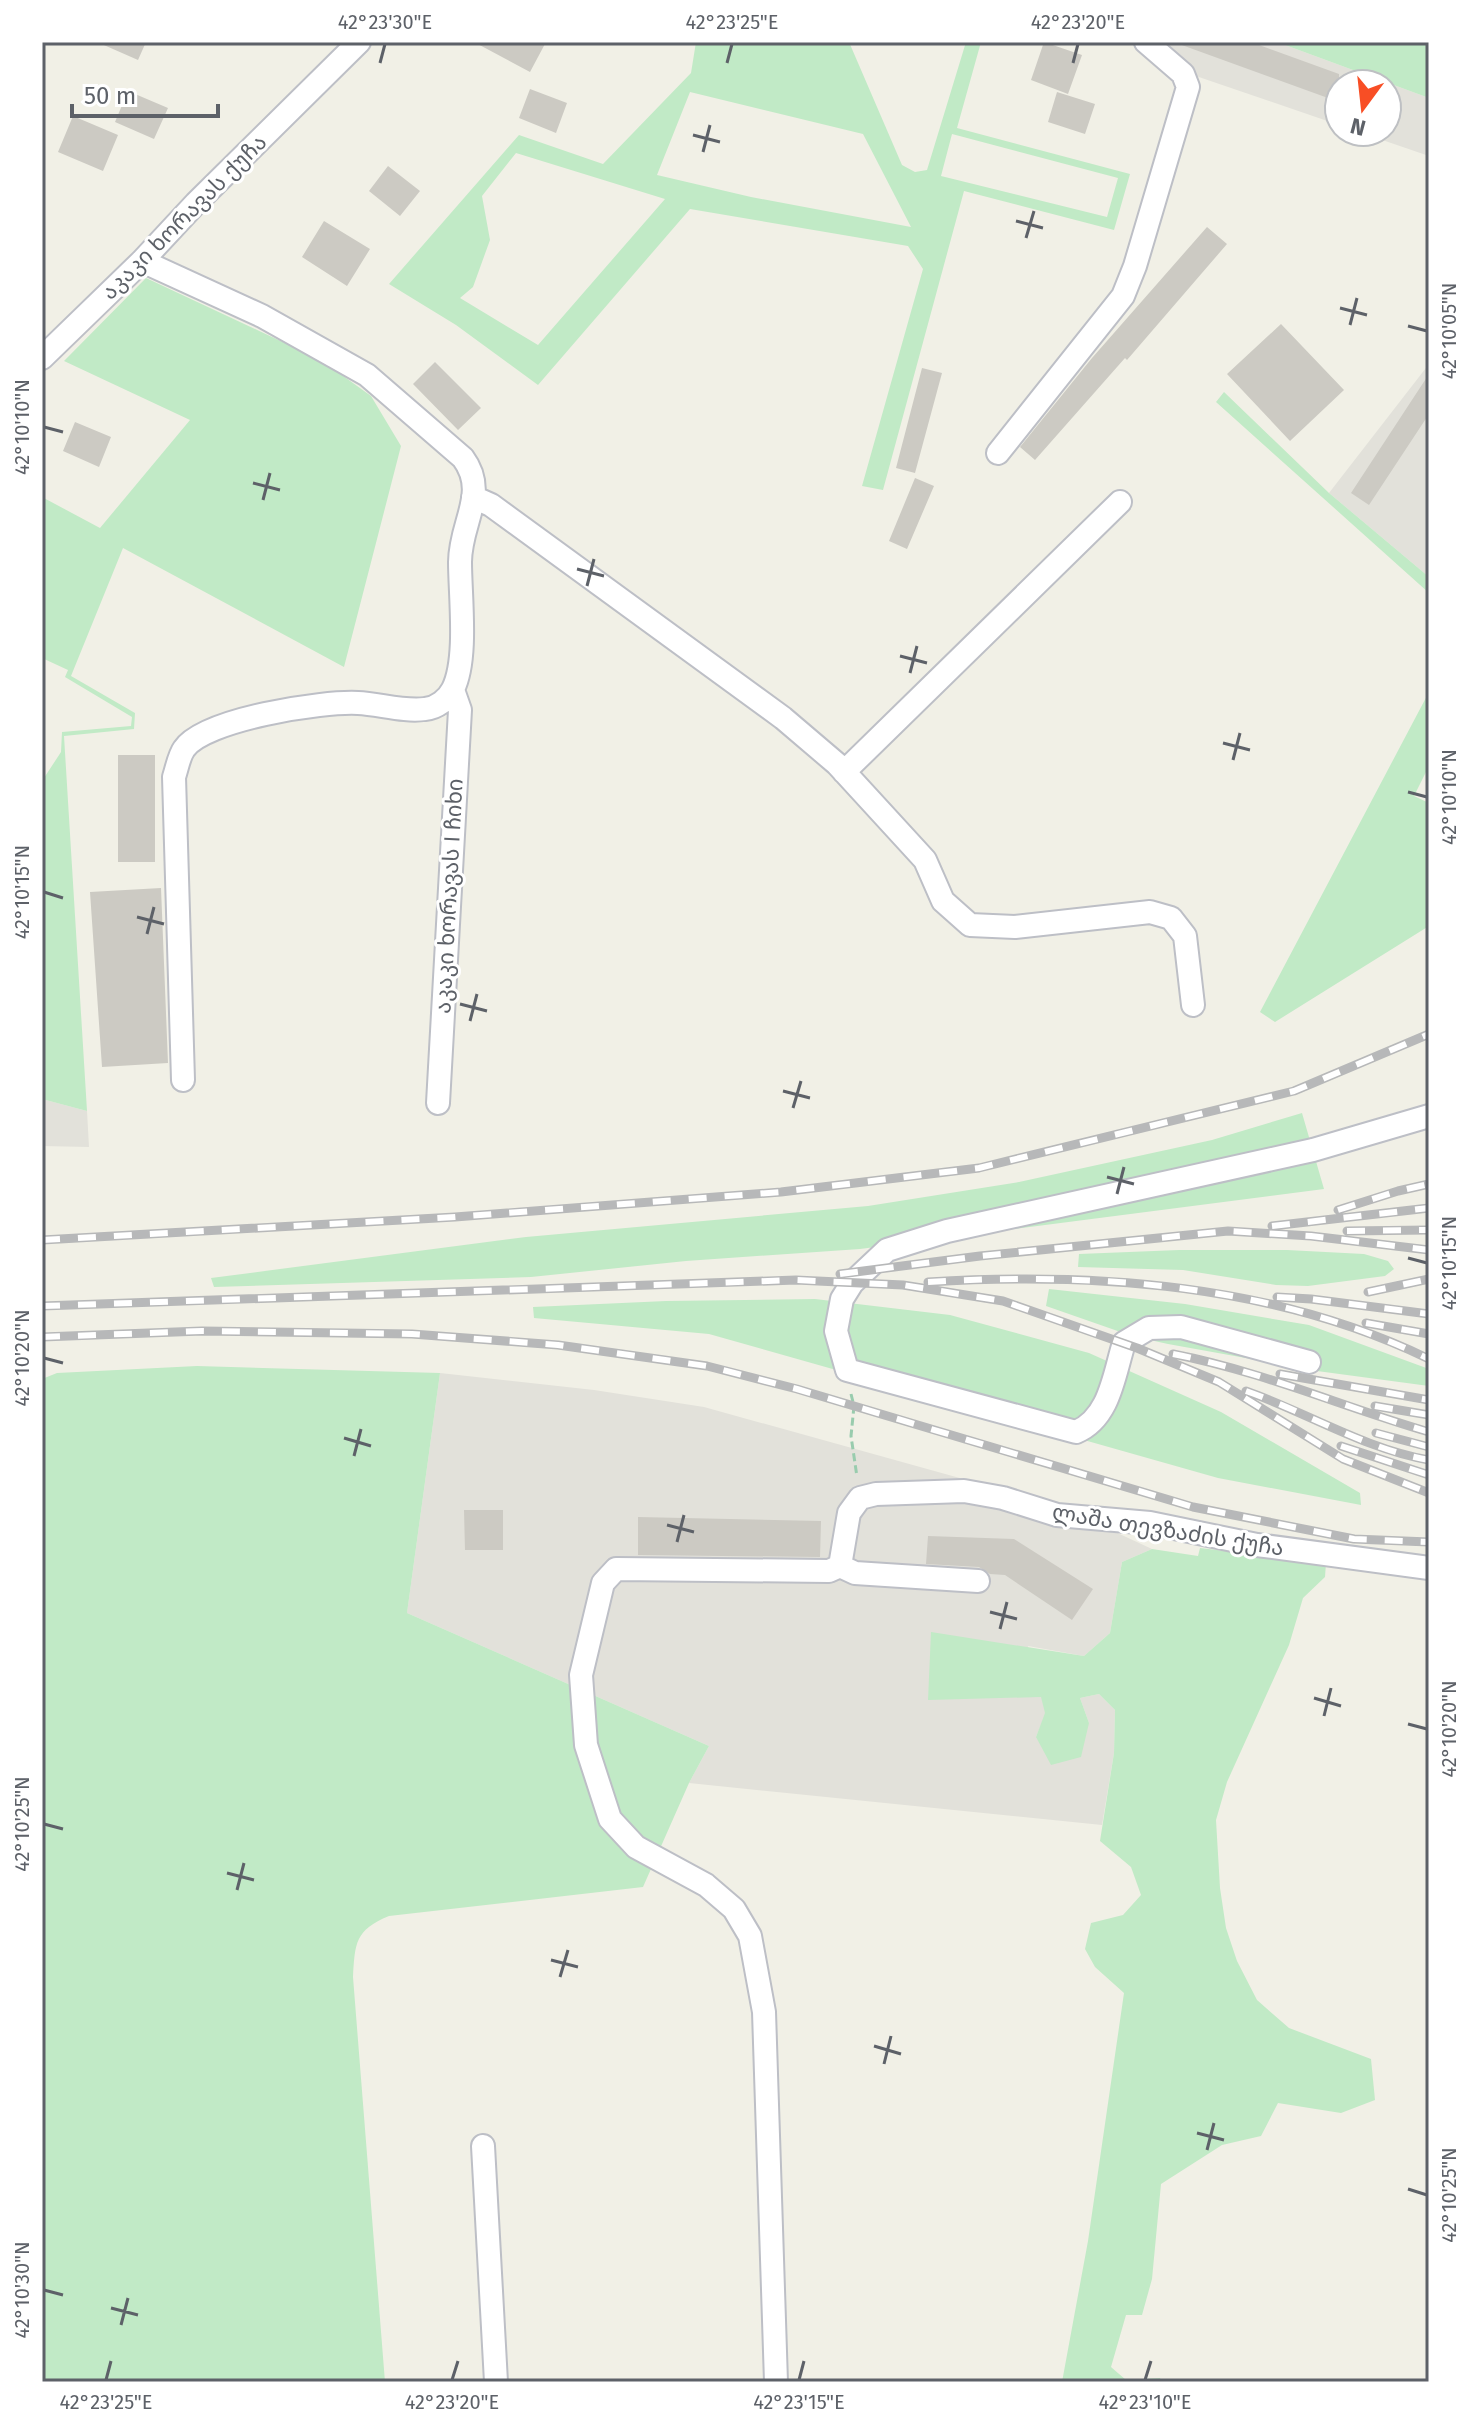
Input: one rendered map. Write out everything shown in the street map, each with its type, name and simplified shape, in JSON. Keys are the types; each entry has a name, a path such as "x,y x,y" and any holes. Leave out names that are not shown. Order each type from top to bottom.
{"street":[{"name":"აკაკი ხორავას ქუჩა","path":"42,358 359,42"},
{"path":"998,453 1123,296 1135,266 1188,87 1183,74 1146,42"},
{"path":"142,261 262,316 367,375 463,458 474,476 473,497 460,552 461,666 453,690 438,705 426,709 354,703 288,709 219,727 200,735 184,748 174,777 183,1080"},
{"path":"473,497 491,505 770,708 844,772 925,860 943,901 970,925 1015,927 1150,912 1171,918 1185,936 1193,1005"},
{"path":"844,772 1120,502"},
{"name":"აკაკი ხორავას I ჩიხი","path":"438,1103 460,710 453,690"},
{"path":"1309,1362 1181,1327 1149,1328 1124,1343 1102,1411 1085,1428 1076,1432 847,1370 836,1331 842,1299 852,1283 887,1250 947,1231 1313,1150 1429,1116"},
{"name":"ლაშა თევზაძის ქუჩა","path":"860,1498 876,1494 964,1491 1003,1498 1057,1515 1150,1523 1257,1545 1429,1568"},
{"path":"840,1566 849,1513 860,1498"},
{"path":"776,2382 764,2012 750,1936 734,1909 706,1885 636,1847 610,1819 586,1745 581,1675 603,1583 616,1569 829,1571 840,1566 855,1573 978,1581"},
{"path":"483,2146 496,2382"}],"path":[{"path":"847,1370 854,1406 851,1436 860,1498"}],"shaded area":[{"path":"1157,42 1277,42 1348,68 1323,68 1323,120 1193,75"},
{"path":"1403,88 1429,98 1429,156 1403,147"},
{"path":"1429,364 1429,577 1329,493"},
{"path":"42,1099 87,1111 89,1147 42,1146"},
{"path":"440,1373 594,1390 704,1407 1057,1505 1152,1549 1122,1562 1110,1633 1084,1656 1028,1646 1046,1713 1036,1737 1089,1723 1080,1698 1099,1694 1115,1710 1114,1753 1102,1825 689,1783 709,1746 407,1613"}],"green space":[{"path":"696,42 849,42 902,165 915,172 927,170 966,42 981,42 957,128 1130,174 1114,230 964,191 883,490 862,486 923,269 908,246 690,209 538,385 456,325 389,284 519,135 603,164 691,73","holes":["690,92 863,134 911,227 751,197 657,175","952,134 1118,178 1107,217 941,176","516,153 665,199 538,345 460,298 473,287 490,240 482,196"]},
{"path":"1277,42 1428,42 1429,98 1403,88 1403,68 1348,68"},
{"path":"146,278 321,360 371,396 401,446 344,667 123,548 71,676 135,713 134,729 64,736 87,1111 42,1099 42,781 61,752 62,732 131,726 132,717 65,677 68,670 42,658 42,497 100,528 190,420 64,361"},
{"path":"1224,392 1329,493 1429,577 1429,593 1216,402"},
{"path":"1429,692 1429,766 1414,796 1429,803 1429,926 1275,1022 1260,1012"},
{"path":"1302,1113 1324,1189 860,1249 686,1261 531,1277 214,1287 211,1278 526,1237 868,1206 1019,1182 1212,1140"},
{"path":"1179,1250 1364,1254 1388,1261 1394,1269 1385,1276 1308,1286 1276,1285 1183,1270 1078,1267 1079,1254"},
{"path":"1049,1289 1185,1304 1309,1325 1429,1369 1429,1386 1317,1371 1132,1336 1046,1306"},
{"path":"815,1299 950,1315 1089,1353 1221,1412 1360,1493 1361,1505 1218,1478 709,1334 534,1318 533,1307"},
{"path":"197,1366 440,1373 407,1613 709,1746 689,1783 643,1887 389,1916 369,1927 359,1939 353,1977 385,2382 42,2382 42,1379 57,1373"},
{"path":"1200,1548 1326,1563 1325,1577 1303,1598 1289,1645 1227,1782 1216,1820 1220,1888 1226,1928 1237,1961 1257,2000 1289,2028 1371,2059 1375,2100 1341,2113 1278,2103 1261,2136 1222,2145 1161,2184 1152,2279 1142,2315 1126,2315 1111,2367 1126,2380 1160,2378 1162,2382 1062,2382 1088,2241 1124,1993 1095,1967 1085,1949 1091,1923 1123,1915 1141,1895 1131,1867 1100,1841 1114,1753 1115,1710 1099,1694 1080,1698 1089,1723 1081,1757 1051,1765 1036,1737 1045,1713 1041,1697 928,1700 931,1632 1084,1656 1110,1633 1122,1562 1152,1549 1198,1556"}],"building":[{"path":"97,42 146,42 138,60"},
{"path":"474,42 546,42 530,72"},
{"path":"1044,42 1082,55 1068,94 1031,80"},
{"path":"1251,42 1323,68 1323,96 1179,44"},
{"path":"530,89 567,103 556,133 519,118"},
{"path":"128,91 168,108 154,139 115,122"},
{"path":"1057,92 1095,104 1085,134 1048,122"},
{"path":"73,116 118,135 103,171 58,152"},
{"path":"388,166 420,191 400,216 369,191"},
{"path":"324,221 370,249 347,286 302,257"},
{"path":"1207,227 1227,244 1035,460 1020,447 1092,358"},
{"path":"1281,324 1344,390 1290,441 1227,374"},
{"path":"435,362 481,408 458,430 413,384"},
{"path":"922,368 942,373 915,473 896,468"},
{"path":"1429,374 1429,414 1369,505 1351,493"},
{"path":"75,422 111,437 99,467 63,451"},
{"path":"915,478 934,486 907,549 889,541"},
{"path":"118,755 155,755 155,862 118,862"},
{"path":"161,888 168,1063 102,1067 90,892"},
{"path":"464,1510 503,1510 503,1550 465,1550"},
{"path":"638,1517 821,1521 820,1557 638,1555"},
{"path":"928,1536 1014,1539 1093,1589 1072,1620 1005,1575 990,1574 979,1567 926,1564"}],"railway":[{"path":"42,1240 455,1217 781,1192 979,1168 1294,1091 1429,1034"},
{"path":"1338,1210 1429,1184"},
{"path":"1272,1226 1429,1208"},
{"path":"1347,1231 1429,1230"},
{"path":"840,1274 980,1256 1228,1231 1311,1236 1429,1250"},
{"path":"928,1282 1056,1279 1184,1289 1247,1299 1309,1314 1370,1334 1429,1359"},
{"path":"1368,1292 1429,1279"},
{"path":"42,1306 796,1280 903,1285 1003,1301 1137,1348 1219,1382 1343,1459 1429,1493"},
{"path":"1277,1297 1429,1314"},
{"path":"1366,1323 1429,1334"},
{"path":"42,1337 202,1331 412,1334 558,1345 707,1366 797,1389 1193,1507 1354,1539 1429,1542"},
{"path":"1173,1354 1270,1380 1429,1432"},
{"path":"1280,1374 1429,1400"},
{"path":"1246,1391 1382,1448 1429,1460"},
{"path":"1375,1406 1429,1415"},
{"path":"1376,1433 1429,1447"},
{"path":"1341,1446 1429,1475"}]}
